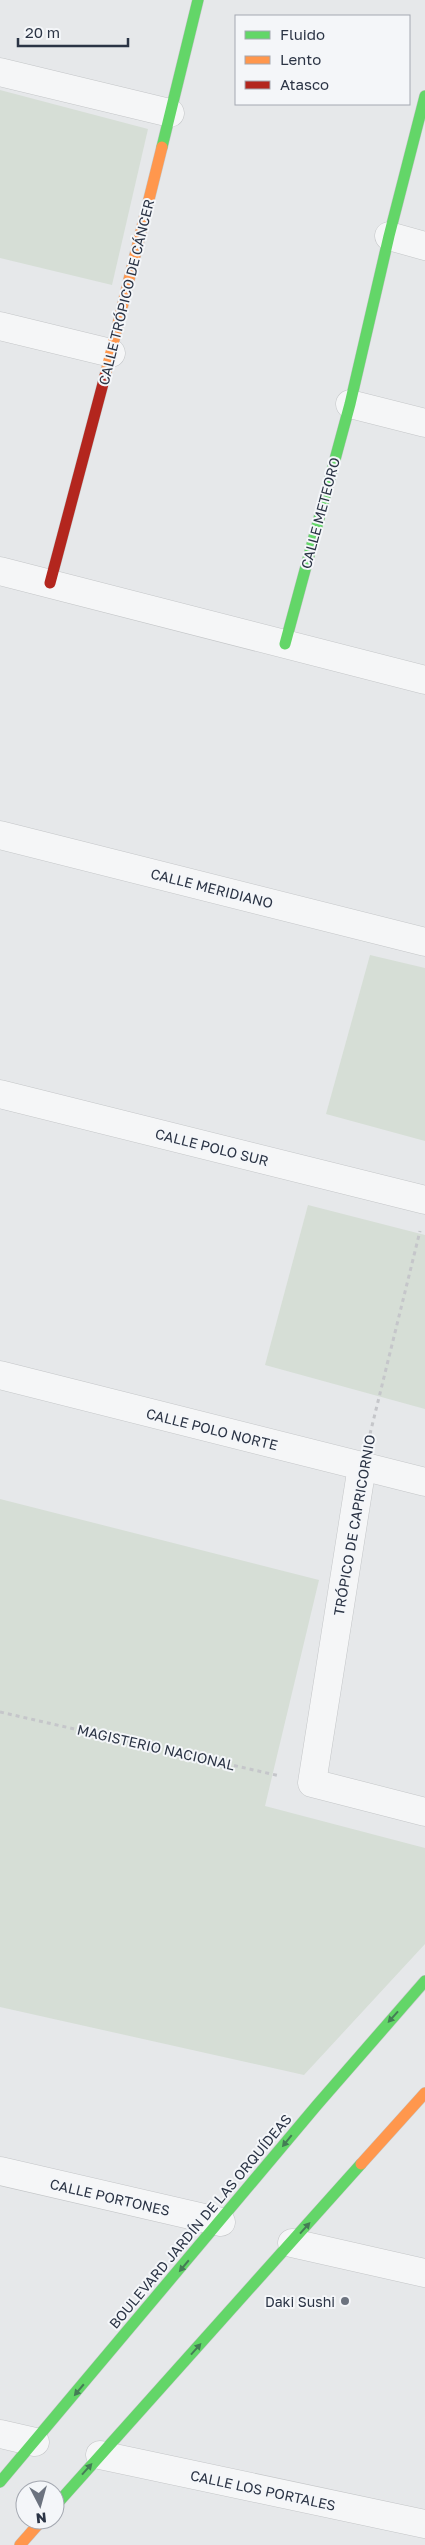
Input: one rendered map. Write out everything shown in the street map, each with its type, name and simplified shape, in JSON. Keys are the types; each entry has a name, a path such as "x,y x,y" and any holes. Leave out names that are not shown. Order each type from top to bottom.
{"street":[{"name":"CALLE TRÓPICO DE CÁNCER","path":"50,583 111,353 198,0"},
{"path":"0,72 170,113"},
{"name":"CALLE METEORO","path":"285,644 350,404 389,236 425,96"},
{"path":"389,236 425,246"},
{"path":"0,326 111,353"},
{"path":"350,404 425,423"},
{"path":"1,577 50,583 425,680"},
{"name":"CALLE MERIDIANO","path":"0,834 425,942"},
{"name":"CALLE POLO SUR","path":"0,1094 425,1200"},
{"name":"CALLE POLO NORTE","path":"0,1375 425,1482"},
{"name":"TRÓPICO DE CAPRICORNIO","path":"312,1783 362,1466"},
{"path":"312,1783 425,1812"},
{"name":"BOULEVARD JARDÍN DE LAS ORQUÍDEAS","path":"0,2482 221,2222 336,2080 425,1981"},
{"path":"65,2495 292,2244 425,2093"},
{"name":"CALLE PORTONES","path":"0,2171 221,2222"},
{"path":"292,2244 425,2273"},
{"path":"0,2434 35,2442"},
{"name":"CALLE LOS PORTALES","path":"100,2455 425,2524"},
{"path":"20,2545 33,2530"}],"path":[{"name":"TRÓPICO DE CAPRICORNIO","path":"362,1466 420,1230"},
{"name":"MAGISTERIO NACIONAL","path":"0,1712 312,1783"}],"shaded area":[{"path":"0,90 148,129 112,285 0,258"},
{"path":"370,955 425,968 425,1141 326,1114"},
{"path":"308,1205 425,1235 425,1409 265,1365"},
{"path":"0,1499 319,1580 265,1806 425,1848 425,1944 304,2075 0,2007"}],"traffic: fast":[{"path":"162,147 198,0"},
{"path":"285,644 350,404 389,236 425,96"},
{"path":"0,2482 317,2105 425,1981"},
{"path":"65,2495 361,2164"}],"traffic: slow":[{"path":"105,376 162,147"},
{"path":"361,2164 425,2093"},
{"path":"20,2545 33,2530"}],"traffic: jam":[{"path":"50,583 105,376"}],"place":[{"name":"Daki Sushi","path":"345,2301"}]}
